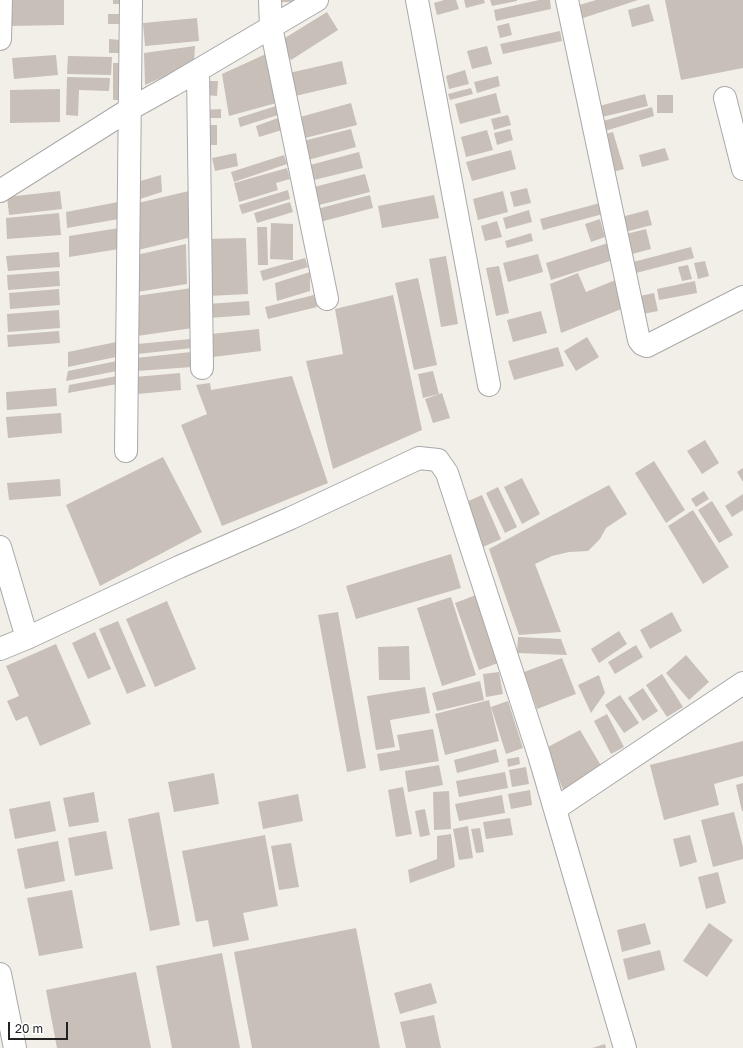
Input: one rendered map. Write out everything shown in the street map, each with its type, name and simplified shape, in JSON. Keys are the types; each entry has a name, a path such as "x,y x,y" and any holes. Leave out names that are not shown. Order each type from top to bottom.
{"street":[{"path":"0,39 1,0"},
{"path":"126,451 131,0"},
{"path":"270,0 271,27 327,299"},
{"path":"0,191 130,109 198,71 317,0"},
{"path":"417,0 489,386"},
{"path":"567,0 639,340 642,344 647,346 743,297"},
{"path":"198,71 202,368"},
{"path":"725,98 743,169"},
{"path":"0,648 27,638 419,458 438,460 447,474 539,755 625,1048"},
{"path":"0,547 27,638"},
{"path":"555,809 743,684"},
{"path":"0,974 15,1048"}],"building":[{"path":"9,0 64,0 64,25 9,26"},
{"path":"113,0 125,0 125,4 113,4"},
{"path":"275,0 293,0 293,2 276,2"},
{"path":"444,0 456,0 459,9 437,15 434,3"},
{"path":"464,0 484,0 485,3 466,8"},
{"path":"490,0 517,0 517,1 492,6"},
{"path":"539,0 550,0 551,9 496,21 494,10"},
{"path":"596,0 638,0 580,19 576,6"},
{"path":"665,0 743,0 743,68 681,80"},
{"path":"649,4 654,21 632,27 628,10"},
{"path":"327,12 338,30 291,60 280,41"},
{"path":"108,14 122,14 122,24 108,24"},
{"path":"197,18 199,41 145,46 143,23"},
{"path":"509,23 512,35 500,38 497,26"},
{"path":"560,31 562,41 503,54 500,44"},
{"path":"109,39 120,40 120,53 109,53"},
{"path":"195,46 194,63 145,85 144,53"},
{"path":"487,46 492,64 472,69 467,51"},
{"path":"268,53 280,102 229,116 222,74"},
{"path":"56,55 58,75 14,79 12,58"},
{"path":"68,56 112,57 111,75 67,74"},
{"path":"342,61 347,84 295,96 289,73"},
{"path":"113,63 124,63 123,100 113,100"},
{"path":"465,70 469,84 449,89 446,76"},
{"path":"498,76 500,86 477,93 474,82"},
{"path":"67,77 110,78 109,91 79,90 78,116 66,115"},
{"path":"204,81 218,81 217,96 204,95"},
{"path":"471,88 473,94 450,100 448,94"},
{"path":"60,89 60,122 10,123 10,90"},
{"path":"496,93 501,113 460,124 455,104"},
{"path":"645,94 648,106 602,117 599,106"},
{"path":"657,95 673,95 673,113 657,113"},
{"path":"351,103 357,125 305,138 300,117"},
{"path":"276,106 278,115 240,127 238,118"},
{"path":"652,107 654,116 605,131 603,121"},
{"path":"221,109 221,118 203,118 203,110"},
{"path":"508,115 511,125 494,130 491,119"},
{"path":"278,118 282,130 259,137 256,126"},
{"path":"203,125 217,125 217,145 204,145"},
{"path":"351,129 356,147 308,160 303,141"},
{"path":"510,129 513,140 497,145 494,133"},
{"path":"487,130 493,150 466,157 461,137"},
{"path":"613,132 624,169 613,172 602,135"},
{"path":"665,148 669,160 642,167 639,155"},
{"path":"511,150 516,169 472,181 466,162"},
{"path":"359,152 363,168 314,180 310,165"},
{"path":"236,153 238,166 215,171 212,158"},
{"path":"284,155 287,164 234,182 231,172"},
{"path":"287,168 290,179 276,183 278,190 239,202 234,183"},
{"path":"365,174 370,192 319,205 314,187"},
{"path":"161,175 162,192 137,200 137,182"},
{"path":"527,188 531,203 514,207 510,192"},
{"path":"288,190 290,199 242,214 239,205"},
{"path":"60,191 62,209 9,215 7,197"},
{"path":"189,191 188,238 138,250 138,203"},
{"path":"503,191 508,212 478,220 473,199"},
{"path":"370,195 373,208 320,222 317,209"},
{"path":"434,195 439,218 382,228 378,206"},
{"path":"118,202 119,219 67,228 66,212"},
{"path":"290,202 293,212 257,223 254,213"},
{"path":"600,203 603,214 543,230 540,219"},
{"path":"529,210 532,222 506,229 503,218"},
{"path":"648,210 652,225 625,232 621,217"},
{"path":"59,213 61,235 7,239 6,218"},
{"path":"600,219 605,237 591,242 585,224"},
{"path":"497,221 502,237 485,241 481,226"},
{"path":"271,223 293,224 293,260 270,259"},
{"path":"257,227 267,227 268,265 258,265"},
{"path":"119,228 119,249 69,257 69,236"},
{"path":"646,229 651,249 632,254 626,234"},
{"path":"531,233 533,241 507,248 505,241"},
{"path":"246,238 248,294 208,296 206,239"},
{"path":"608,243 613,260 551,280 546,263"},
{"path":"186,244 187,284 137,292 136,255"},
{"path":"691,247 694,258 636,273 633,262"},
{"path":"59,252 60,267 8,271 6,256"},
{"path":"538,254 543,272 508,282 503,263"},
{"path":"446,256 458,324 441,327 429,259"},
{"path":"305,258 308,267 263,281 260,271"},
{"path":"705,261 709,276 698,279 694,263"},
{"path":"688,265 692,279 682,281 678,267"},
{"path":"499,266 509,313 496,316 486,268"},
{"path":"59,271 60,286 8,290 7,275"},
{"path":"310,272 310,291 277,301 275,283"},
{"path":"578,273 586,292 618,279 629,306 561,333 550,284"},
{"path":"418,278 437,365 414,370 395,283"},
{"path":"695,281 697,293 659,300 657,289"},
{"path":"192,288 193,328 137,336 136,296"},
{"path":"59,289 60,305 10,309 9,293"},
{"path":"654,293 658,311 643,314 640,296"},
{"path":"314,295 317,307 268,319 265,307"},
{"path":"393,295 422,430 333,469 306,361 343,354 335,309"},
{"path":"249,301 250,315 209,318 208,304"},
{"path":"59,310 60,328 8,332 7,314"},
{"path":"541,311 547,333 513,342 507,320"},
{"path":"259,329 261,351 213,357 211,334"},
{"path":"59,331 60,343 8,347 7,335"},
{"path":"587,337 599,357 576,371 564,351"},
{"path":"191,339 192,348 138,354 137,344"},
{"path":"116,342 116,357 68,367 68,352"},
{"path":"558,347 564,366 514,380 508,361"},
{"path":"191,352 192,367 137,371 136,358"},
{"path":"117,361 117,371 66,381 68,371"},
{"path":"433,371 439,394 423,398 418,374"},
{"path":"180,373 181,390 137,394 135,377"},
{"path":"117,376 117,384 68,393 69,385"},
{"path":"292,376 328,483 222,526 181,425 207,414 196,385 210,383 211,390"},
{"path":"56,388 57,406 7,410 6,392"},
{"path":"442,393 450,418 433,423 425,399"},
{"path":"61,413 62,433 8,438 6,417"},
{"path":"705,440 719,463 702,474 687,451"},
{"path":"163,457 202,532 100,586 66,505"},
{"path":"654,461 685,510 666,523 635,473"},
{"path":"743,468 743,482 737,472"},
{"path":"522,478 540,514 522,524 504,487"},
{"path":"60,479 61,496 9,500 7,483"},
{"path":"609,485 627,514 606,528 600,539 588,551 569,552 552,556 535,564 561,632 519,635 489,549"},
{"path":"498,487 517,527 505,533 486,493"},
{"path":"704,491 709,499 696,507 691,499"},
{"path":"743,494 743,510 732,517 725,506"},
{"path":"482,495 501,539 483,547 464,503"},
{"path":"712,501 733,535 719,543 698,510"},
{"path":"693,510 729,567 703,584 668,526"},
{"path":"451,554 461,588 356,619 346,586"},
{"path":"476,595 501,662 479,670 455,603"},
{"path":"451,597 476,675 442,686 417,608"},
{"path":"167,601 196,669 155,687 126,619"},
{"path":"338,612 366,768 347,772 318,615"},
{"path":"672,612 682,631 650,649 640,630"},
{"path":"118,621 146,686 127,694 99,629"},
{"path":"619,631 627,644 599,663 591,649"},
{"path":"95,632 111,669 88,679 72,643"},
{"path":"518,637 561,639 567,655 517,653"},
{"path":"56,644 91,724 40,746 27,716 16,721 7,701 19,696 6,666"},
{"path":"636,645 643,657 615,674 608,662"},
{"path":"409,646 410,680 379,680 378,647"},
{"path":"686,655 709,682 689,700 666,673"},
{"path":"562,658 576,694 537,709 524,672"},
{"path":"499,672 503,694 486,697 483,674"},
{"path":"662,674 683,707 667,717 646,685"},
{"path":"599,675 605,693 591,713 578,685"},
{"path":"480,681 484,700 437,711 432,693"},
{"path":"425,687 430,713 390,720 395,747 376,750 367,696"},
{"path":"643,688 658,711 643,721 628,698"},
{"path":"620,695 639,723 624,733 605,705"},
{"path":"489,700 499,741 445,755 435,714"},
{"path":"508,701 523,748 506,754 491,707"},
{"path":"607,714 624,747 611,754 594,721"},
{"path":"433,729 439,761 380,771 377,754 400,750 397,735"},
{"path":"580,730 603,769 564,792 546,748"},
{"path":"743,741 743,776 714,784 719,805 664,820 650,765"},
{"path":"496,749 499,762 457,773 454,760"},
{"path":"519,757 520,764 508,767 507,759"},
{"path":"439,765 443,785 408,792 405,771"},
{"path":"526,767 529,784 512,787 509,770"},
{"path":"505,772 508,788 459,797 456,781"},
{"path":"214,773 219,804 174,812 168,782"},
{"path":"743,783 743,811 742,811 736,785"},
{"path":"403,787 412,834 396,837 388,790"},
{"path":"530,790 532,805 511,809 508,794"},
{"path":"449,791 451,829 434,830 433,792"},
{"path":"94,792 99,822 69,827 63,798"},
{"path":"298,794 303,821 263,829 258,802"},
{"path":"502,795 505,813 459,821 455,804"},
{"path":"50,801 56,831 15,839 9,809"},
{"path":"425,809 430,835 420,837 415,811"},
{"path":"159,812 180,925 150,931 128,819"},
{"path":"734,812 743,847 743,859 713,867 701,820"},
{"path":"510,818 513,835 486,839 483,822"},
{"path":"468,826 473,858 459,860 453,829"},
{"path":"480,828 484,852 476,853 471,829"},
{"path":"106,831 113,869 75,876 68,838"},
{"path":"451,834 455,867 410,883 408,870 437,859 437,836"},
{"path":"265,835 278,906 243,913 249,940 213,947 208,920 196,922 182,851"},
{"path":"690,835 697,862 680,867 673,839"},
{"path":"58,841 65,881 25,889 17,849"},
{"path":"291,843 299,887 279,890 271,846"},
{"path":"718,872 726,903 706,909 698,877"},
{"path":"72,890 83,948 39,956 27,898"},
{"path":"645,923 651,944 622,952 617,930"},
{"path":"709,923 733,940 707,977 683,961"},
{"path":"356,928 380,1048 252,1048 234,952"},
{"path":"660,950 665,970 628,980 623,959"},
{"path":"222,953 240,1048 172,1048 156,966"},
{"path":"136,972 151,1048 57,1048 46,990"},
{"path":"431,983 437,1003 400,1014 394,993"},
{"path":"434,1015 441,1048 406,1048 400,1022"},
{"path":"605,1044 606,1048 592,1048"}]}
